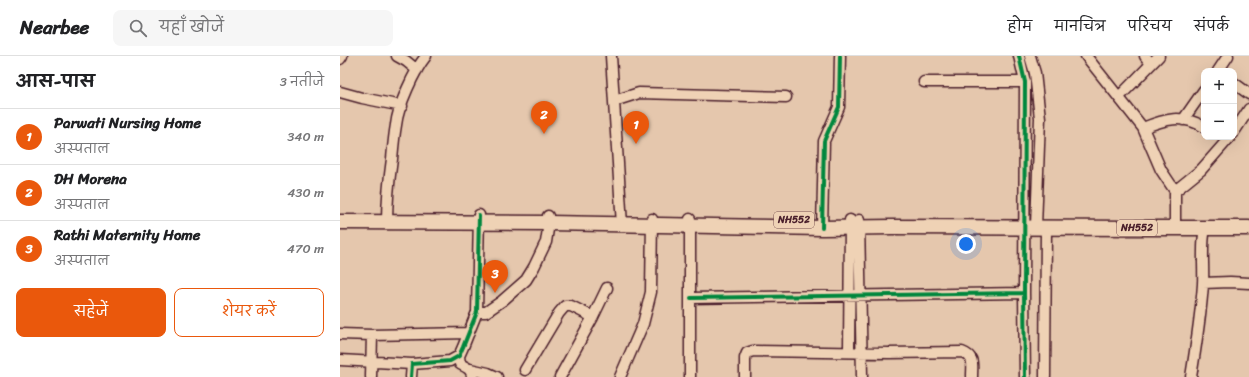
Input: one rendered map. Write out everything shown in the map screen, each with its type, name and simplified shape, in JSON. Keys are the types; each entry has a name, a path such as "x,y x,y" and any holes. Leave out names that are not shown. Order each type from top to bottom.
{"highway":[{"name":"NH552","path":"340,214 387,219"},
{"name":"NH552","path":"340,222 387,219 479,219 823,224 1033,225 1175,224 1249,220"},
{"name":"NH552","path":"1175,224 1205,228 1249,228"}],"street":[{"path":"397,56 417,70"},
{"path":"387,219 388,187 396,124 417,70 426,56"},
{"path":"611,56 622,221"},
{"path":"823,224 824,141 839,107 840,56"},
{"path":"1019,56 1025,82 1033,225 1045,377"},
{"path":"1025,377 1024,293 1033,225 1040,118 1035,73 1030,56"},
{"path":"1086,56 1120,97 1143,128 1161,170 1175,191 1175,224"},
{"path":"1120,97 1148,60 1159,56"},
{"path":"1220,68 1228,56"},
{"path":"924,82 1025,82"},
{"path":"1237,85 1249,94"},
{"path":"340,92 402,106"},
{"path":"614,100 639,93 786,97"},
{"path":"1183,120 1201,94"},
{"path":"1237,127 1249,109"},
{"path":"1143,128 1160,121 1177,119 1201,125"},
{"path":"1175,191 1201,170 1224,140"},
{"path":"456,360 469,334 477,312 479,219"},
{"path":"477,312 486,312 502,302 526,280 546,242 548,220"},
{"path":"620,377 643,324 651,292 652,222"},
{"path":"690,222 690,377"},
{"path":"849,352 855,296 855,224"},
{"path":"1191,377 1200,318 1203,283 1203,237 1205,228"},
{"path":"1203,283 1249,283"},
{"path":"560,377 594,317 607,288"},
{"path":"691,298 1024,293"},
{"path":"855,296 862,352 862,377"},
{"path":"525,370 559,313 565,306 571,306 594,317"},
{"path":"340,334 469,334"},
{"path":"371,377 372,335"},
{"path":"745,377 745,358 747,353 753,351 962,352 968,355 972,360 972,377"},
{"path":"340,360 412,364 456,360 471,373 488,373 497,377"},
{"path":"411,377 412,364"}],"cycle path":[{"path":"822,228 824,141 839,107 840,56"},
{"path":"1019,56 1025,82 1025,377"},
{"path":"411,377 412,364 450,361 459,356 463,347 477,312 479,215"},
{"path":"691,298 1024,293"}],"place":[{"name":"DH Morena","path":"544,134"},
{"name":"Parwati Nursing Home","path":"636,144"},
{"name":"Rathi Maternity Home","path":"495,293"}]}
